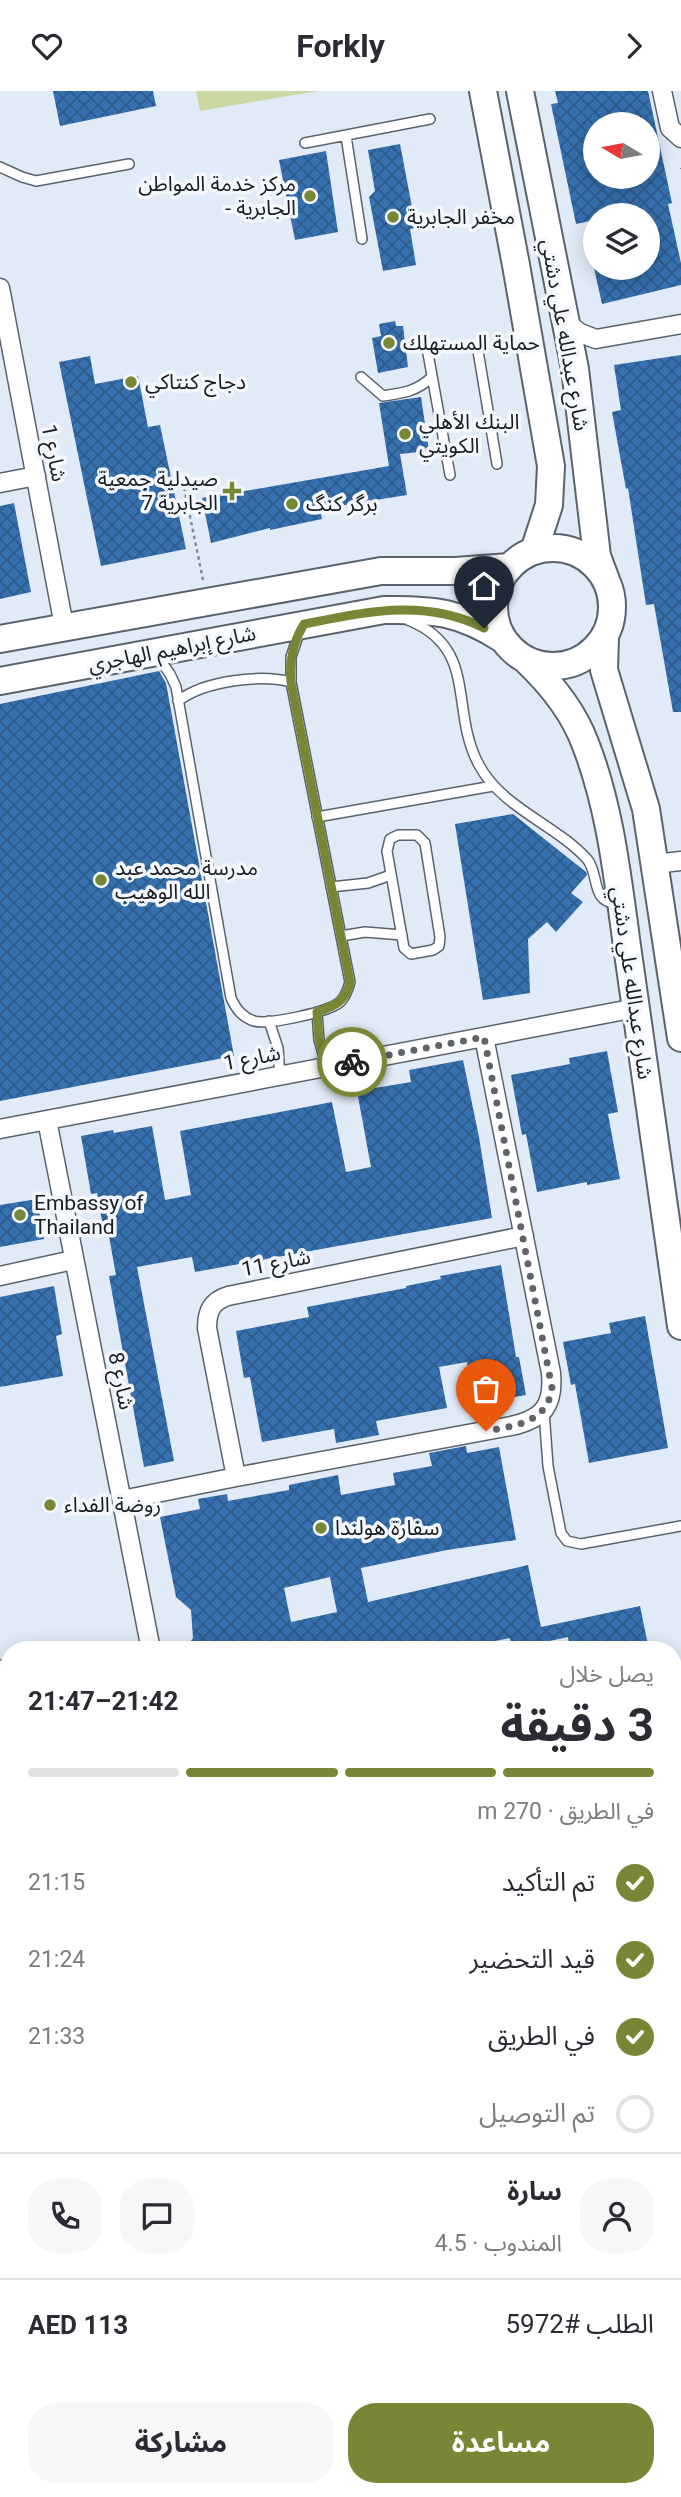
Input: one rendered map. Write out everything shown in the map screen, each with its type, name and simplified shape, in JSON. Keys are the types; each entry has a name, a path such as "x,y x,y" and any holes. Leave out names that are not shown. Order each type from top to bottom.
{"main road":[{"name":"شارع عبدالله علي دشتي","path":"483,91 551,466 549,505 534,551"},
{"name":"شارع عبدالله علي دشتي","path":"520,91 567,323 597,556 606,580"},
{"path":"555,547 576,552 593,563 606,580 612,597 612,614 605,636 591,653 571,664 549,667 527,661 517,655 504,640 496,622 494,603 499,583 510,567 521,557 534,551 555,547"},
{"name":"شارع إبراهيم الهاجري","path":"0,639 381,571 465,571 510,567"},
{"name":"شارع إبراهيم الهاجري","path":"0,681 384,610 428,611 454,615 504,640"},
{"name":"شارع عبدالله علي دشتي","path":"605,636 604,670 646,809 681,1038"},
{"name":"شارع عبدالله علي دشتي","path":"527,661 559,695 584,740 603,800 681,1326"}],"street":[{"path":"662,91 670,128 681,138"},
{"name":"شارع 1","path":"0,288 64,626"},
{"path":"567,323 588,337 605,339 681,324"},
{"path":"575,369 583,354 605,339"},
{"path":"0,483 36,476"},
{"path":"655,864 681,861"},
{"name":"شارع 1","path":"0,1129 636,1009"},
{"path":"122,1500 511,1426 530,1420 544,1410 551,1397 551,1373 484,1037"},
{"name":"شارع 8","path":"47,1120 149,1641"},
{"name":"شارع 11","path":"236,1477 207,1328 208,1314 215,1302 228,1296 524,1236"},
{"path":"0,1276 73,1260"}],"lane":[{"path":"305,143 430,119"},
{"path":"346,137 362,239"},
{"path":"0,167 36,181 129,164"},
{"path":"427,348 450,475"},
{"path":"478,351 497,464"},
{"path":"361,377 383,396 412,392 432,377"},
{"path":"384,610 434,633 449,652 455,665 471,746 480,767 493,786 589,861 600,897 612,903 620,902"},
{"path":"154,652 170,674 178,701 231,998 240,1013 247,1018 269,1021 333,1007 342,1001 350,982 291,682 291,657 304,624"},
{"path":"178,701 200,688 252,679 272,677 291,682"},
{"path":"317,817 493,786"},
{"path":"412,834 421,837 425,843 440,937 439,946 433,950 411,954 404,948 391,875 387,847 390,839 398,835 412,834"},
{"path":"331,887 368,883 391,875"},
{"path":"341,936 365,932 402,935"},
{"path":"317,1012 319,1040 327,1067"},
{"path":"269,1021 278,1048 280,1076"},
{"path":"544,1410 545,1447 551,1484 561,1533 567,1541 581,1544 681,1526"}],"path":[{"path":"187,474 184,487 208,601"}],"green space":[{"path":"196,91 318,91 200,111"}],"building":[{"path":"53,91 153,91 156,106 60,126"},
{"path":"555,91 648,91 652,112 583,112 583,189 660,189 660,147 672,203 668,204 681,263 681,285 602,304 597,280 660,280 660,203 583,203 583,223 576,224 551,104 558,103"},
{"name":"مخفر الجابرية","path":"400,144 416,228 410,229 416,265 383,271 369,197 375,191 368,150"},
{"name":"مركز خدمة المواطن - الجابرية","path":"326,151 338,232 295,240 279,160"},
{"name":"حماية المستهلك","path":"395,321 396,326 403,326 408,367 378,373 372,338 381,336 379,324"},
{"path":"681,355 681,712 673,712 654,604 646,605 628,488 626,489 612,412 621,410 614,365"},
{"path":"90,356 95,384 138,376 148,427 160,425 186,549 101,566 59,362"},
{"path":"421,397 429,451 400,454 407,495 320,509 322,519 270,528 211,543 202,498 389,466 379,403"},
{"path":"14,503 31,592 0,599 0,506"},
{"name":"مدرسة محمد عبد الله الوهيب","path":"159,671 166,683 234,1056 0,1101 0,704"},
{"path":"513,814 586,872 587,875 571,893 583,902 556,932 547,922 528,939 530,993 483,1000 455,824"},
{"path":"607,1051 618,1112 608,1114 620,1179 587,1185 587,1182 537,1192 526,1134 522,1135 511,1075 570,1064 569,1058"},
{"path":"463,1060 492,1218 195,1272 192,1257 137,1267 174,1461 144,1467 109,1276 116,1275 108,1231 104,1232 97,1193 91,1194 81,1136 152,1126 165,1200 191,1195 180,1131 332,1102 346,1172 371,1167 357,1091 411,1082 409,1070"},
{"name":"Embassy of Thailand","path":"37,1199 44,1239 0,1247 0,1205"},
{"path":"501,1265 516,1357 519,1357 526,1395 475,1404 467,1362 439,1367 447,1408 376,1421 379,1435 336,1443 334,1429 262,1442 250,1377 244,1378 236,1331 309,1317 307,1307 406,1288 441,1279 440,1276"},
{"path":"54,1286 62,1334 56,1336 63,1376 0,1387 0,1297"},
{"path":"645,1316 668,1448 589,1463 575,1384 571,1385 563,1342 611,1333 609,1323"},
{"path":"466,1446 467,1453 499,1447 516,1540 447,1550 361,1568 368,1602 528,1565 541,1627 640,1606 647,1641 569,1641 568,1637 549,1641 511,1641 510,1638 495,1641 191,1641 191,1610 176,1597 160,1517 200,1509 198,1499 227,1494 228,1501 289,1490 289,1485 338,1475 341,1495 395,1485 393,1473 432,1466 429,1453","holes":["330,1577 337,1612 291,1622 284,1588"]}],"way so far":[{"path":"352,1062 484,1037 552,1388 548,1405 538,1416 522,1424 486,1431"}],"place":[{"name":"مركز خدمة المواطن - الجابرية","path":"310,196"},
{"name":"مخفر الجابرية","path":"393,217"},
{"name":"حماية المستهلك","path":"389,343"},
{"name":"دجاج كنتاكي","path":"131,382"},
{"name":"البنك الأهلي الكويتي","path":"405,434"},
{"name":"صيدلية جمعية الجابرية 7","path":"232,491"},
{"name":"برگر كنگ","path":"292,504"},
{"name":"مدرسة محمد عبد الله الوهيب","path":"101,880"},
{"name":"Embassy of Thailand","path":"20,1215"},
{"name":"روضة الفداء","path":"50,1505"},
{"name":"سفارة هولندا","path":"321,1528"}],"route":[{"path":"352,1062 327,1067 317,1026 317,1012 342,1001 350,982 291,682 293,645 304,624 384,610 437,611 471,621 484,628"}]}
